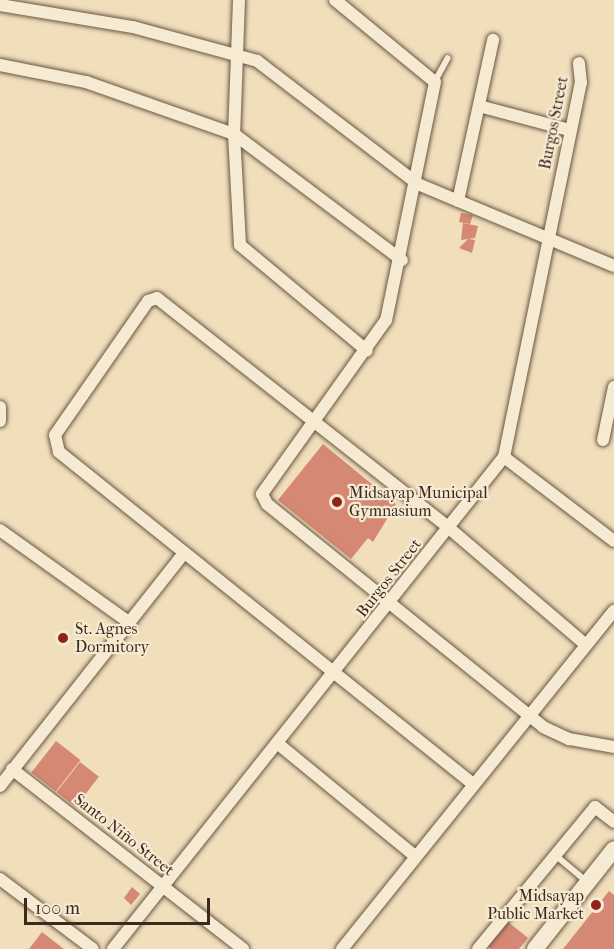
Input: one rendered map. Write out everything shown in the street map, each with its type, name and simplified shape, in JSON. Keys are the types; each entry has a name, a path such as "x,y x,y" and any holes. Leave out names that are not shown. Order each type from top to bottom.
{"main road":[{"path":"535,949 587,881 611,857"}],"street":[{"path":"239,0 234,134 238,235 246,255 367,351"},
{"path":"335,0 435,82 418,184 402,260 386,320 367,351 262,494 267,504 393,601 529,716 569,740 614,747"},
{"path":"0,5 90,18 237,54 300,90 418,184 614,266"},
{"path":"458,201 493,40"},
{"name":"Burgos Street","path":"113,949 393,601 504,457 569,130 581,83 579,63"},
{"path":"0,65 86,82 234,134 402,260"},
{"path":"479,106 569,130"},
{"path":"473,784 184,553 53,444 148,302 157,298 449,528 586,645"},
{"path":"603,440 614,387"},
{"path":"0,407 0,420"},
{"path":"504,457 614,540"},
{"path":"0,530 130,622"},
{"path":"0,786 184,553"},
{"path":"342,949 614,611"},
{"path":"277,743 415,856"},
{"name":"Santo Niño Street","path":"12,769 243,949"},
{"path":"478,949 595,807 614,822"},
{"path":"0,879 93,949"}],"lane":[{"path":"435,82 448,58"},
{"path":"554,854 587,881"}],"building":[{"path":"461,213 473,215 470,224 459,222"},
{"path":"463,223 478,226 475,238 461,240"},
{"path":"468,239 475,240 472,253 459,248"},
{"name":"Midsayap Municipal Gymnasium","path":"323,444 396,504 373,542 368,538 351,559 278,500"},
{"path":"56,741 80,760 56,792 31,773"},
{"path":"80,762 99,777 76,807 57,792"},
{"path":"132,887 140,894 131,905 124,898"},
{"path":"609,891 614,895 614,949 563,949"},
{"path":"506,920 528,938 519,949 491,949 487,945"},
{"path":"42,932 64,949 29,949"}],"place":[{"name":"Midsayap Municipal Gymnasium","path":"337,502"},
{"name":"St. Agnes Dormitory","path":"63,638"},
{"name":"Midsayap Public Market","path":"596,905"}]}
